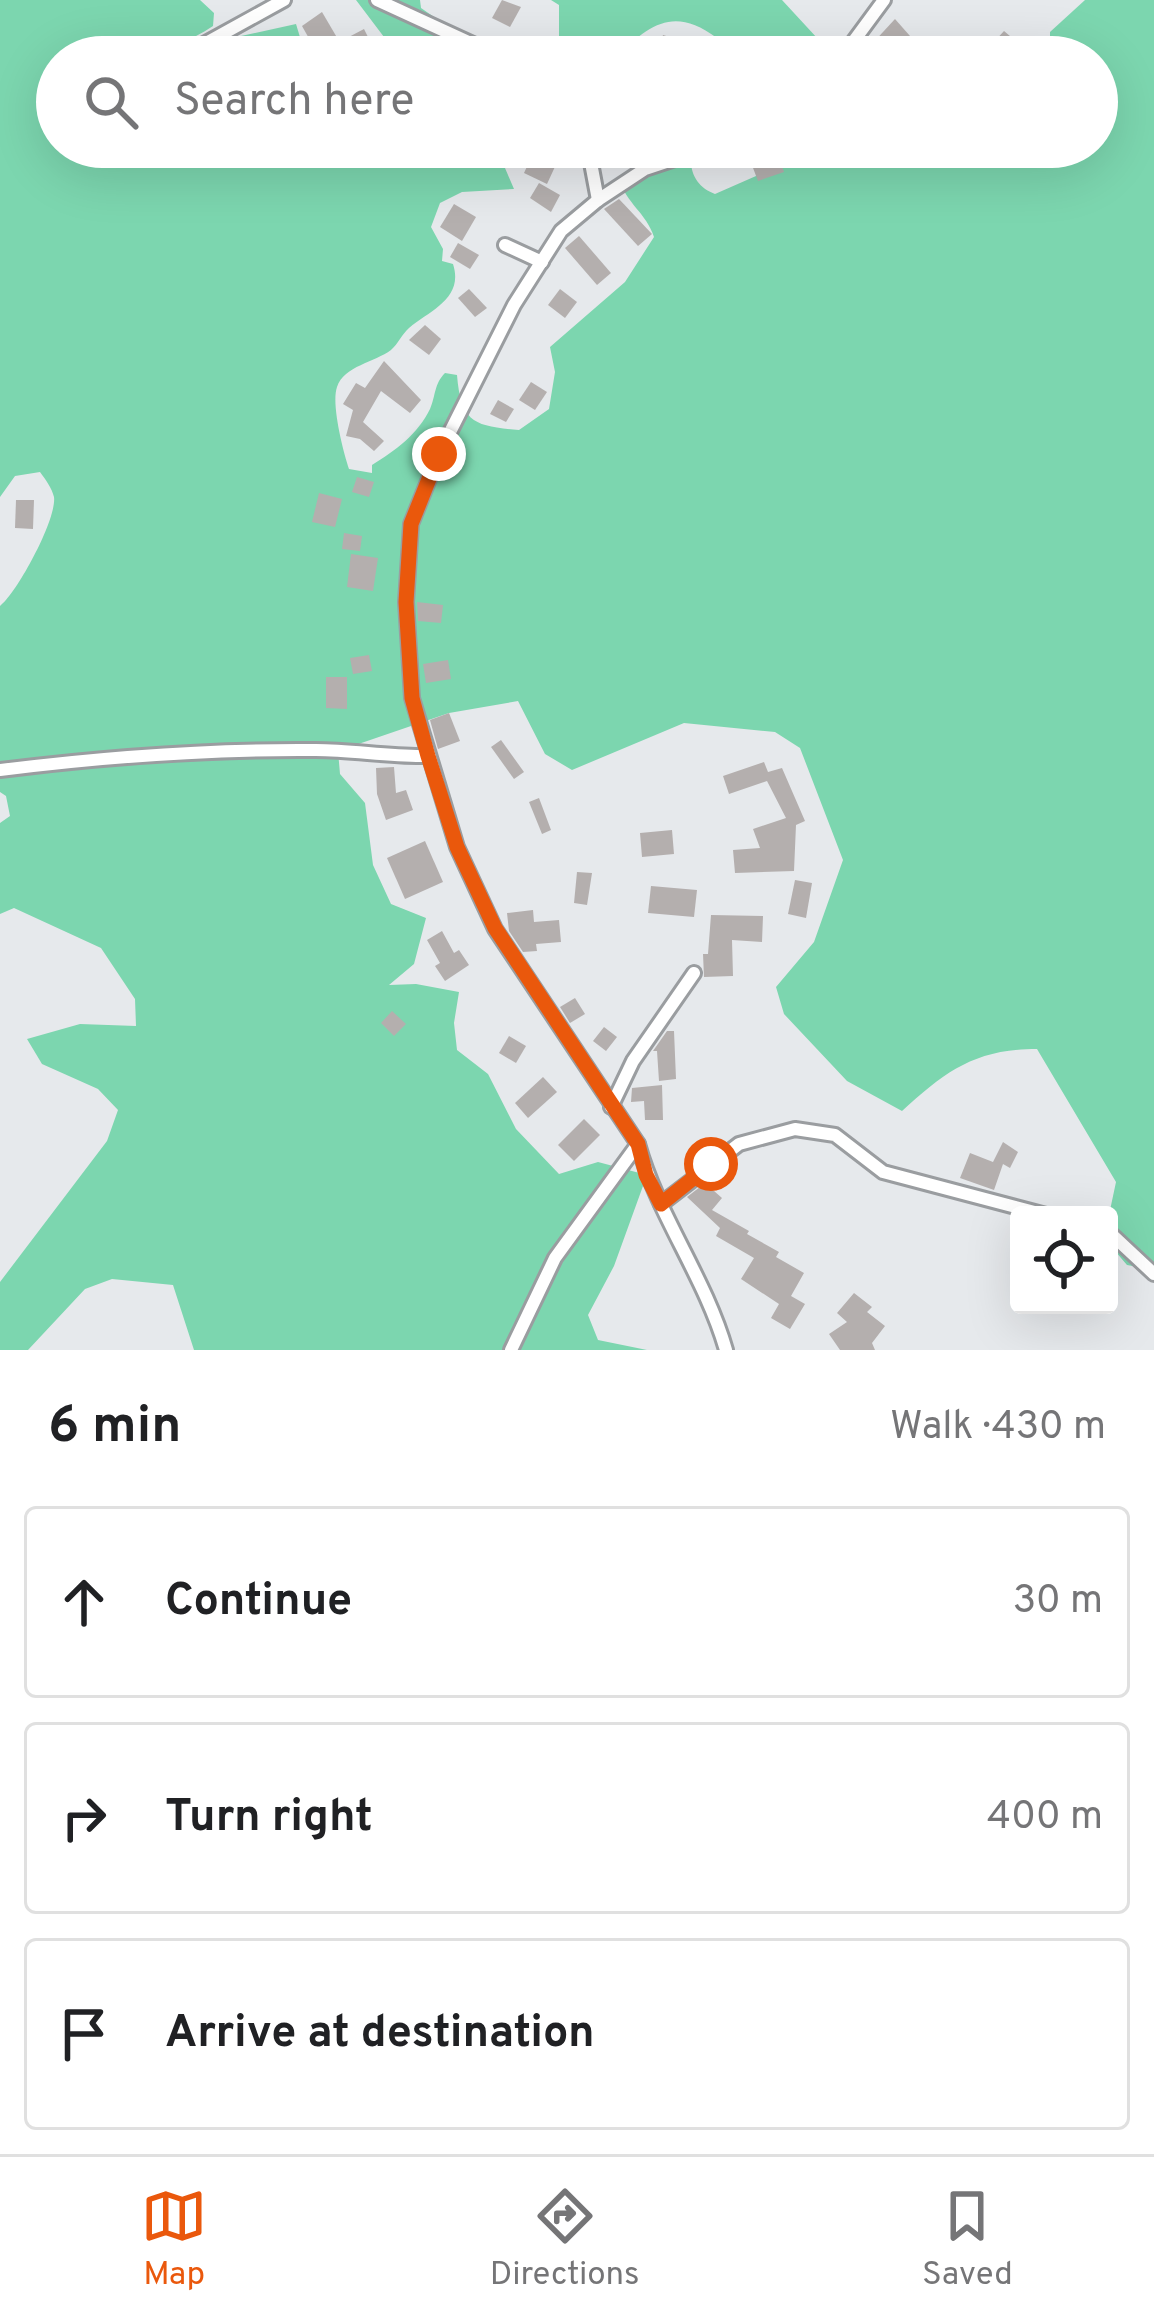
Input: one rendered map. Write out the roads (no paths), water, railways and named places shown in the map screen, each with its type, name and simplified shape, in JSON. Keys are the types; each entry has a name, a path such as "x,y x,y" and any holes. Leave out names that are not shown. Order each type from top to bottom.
{"street":[{"path":"219,36 284,0"},
{"path":"377,0 455,36"},
{"path":"857,36 884,0"},
{"path":"592,168 598,200"},
{"path":"651,168 598,200 561,231 514,305 439,454 411,524 406,602 410,674 412,698 457,847 495,928 638,1144 646,1175 715,1309 726,1350"},
{"path":"506,244 542,262"},
{"path":"0,770 88,759 319,750 428,756"},
{"path":"610,1107 633,1061 694,973"},
{"path":"661,1204 739,1144 795,1129 836,1135 884,1172 1012,1206"},
{"path":"511,1350 555,1258 638,1144"},
{"path":"1118,1240 1154,1274"}]}
